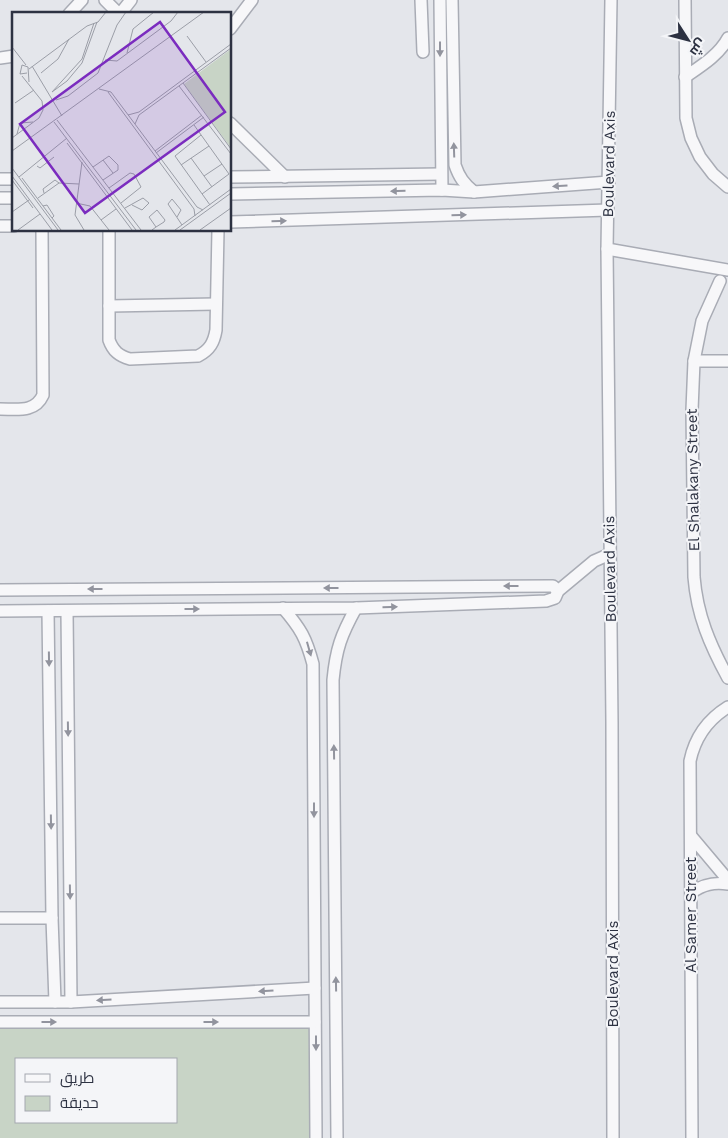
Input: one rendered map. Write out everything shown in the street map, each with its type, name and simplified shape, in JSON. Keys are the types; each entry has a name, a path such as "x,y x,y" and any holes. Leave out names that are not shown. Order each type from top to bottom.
{"street":[{"path":"71,12 82,0"},
{"path":"105,0 118,12"},
{"path":"122,12 131,0"},
{"path":"231,28 252,0"},
{"path":"452,0 455,165 465,185 474,192"},
{"name":"Boulevard Axis","path":"611,0 607,249 613,1138"},
{"path":"684,0 686,118 690,138 700,158 712,174 728,187"},
{"path":"423,52 421,1 440,1 442,190"},
{"path":"685,76 716,54 728,38"},
{"path":"231,124 285,177"},
{"path":"231,177 441,174"},
{"path":"231,194 442,190 474,192 609,182"},
{"path":"231,222 608,210"},
{"path":"0,409 31,408 43,395 42,231"},
{"path":"109,231 108,340 116,353 130,359 198,356 205,352 214,338 218,231"},
{"path":"607,249 728,270"},
{"name":"El Shalakany Street","path":"720,281 702,321 694,361 692,410 696,595 704,629 728,678"},
{"path":"109,306 216,304"},
{"path":"694,361 728,361"},
{"path":"0,611 356,608 546,601 555,598 558,591 594,561 610,554"},
{"path":"0,590 553,586 558,591"},
{"path":"143,609 144,589"},
{"path":"283,608 300,627 308,642 313,664 316,1138"},
{"path":"337,1138 333,680 336,653 343,630 356,608"},
{"path":"48,611 55,1002"},
{"path":"67,611 71,1002"},
{"name":"Al Samer Street","path":"692,1138 690,761 692,752 705,725 728,707"},
{"path":"691,836 728,880"},
{"path":"691,894 697,889 711,884 728,884"},
{"path":"0,918 52,918"},
{"path":"0,1002 71,1002 315,988"},
{"path":"0,1022 315,1022"}],"green space":[{"path":"0,1028 309,1028 310,1138 0,1138"}]}
